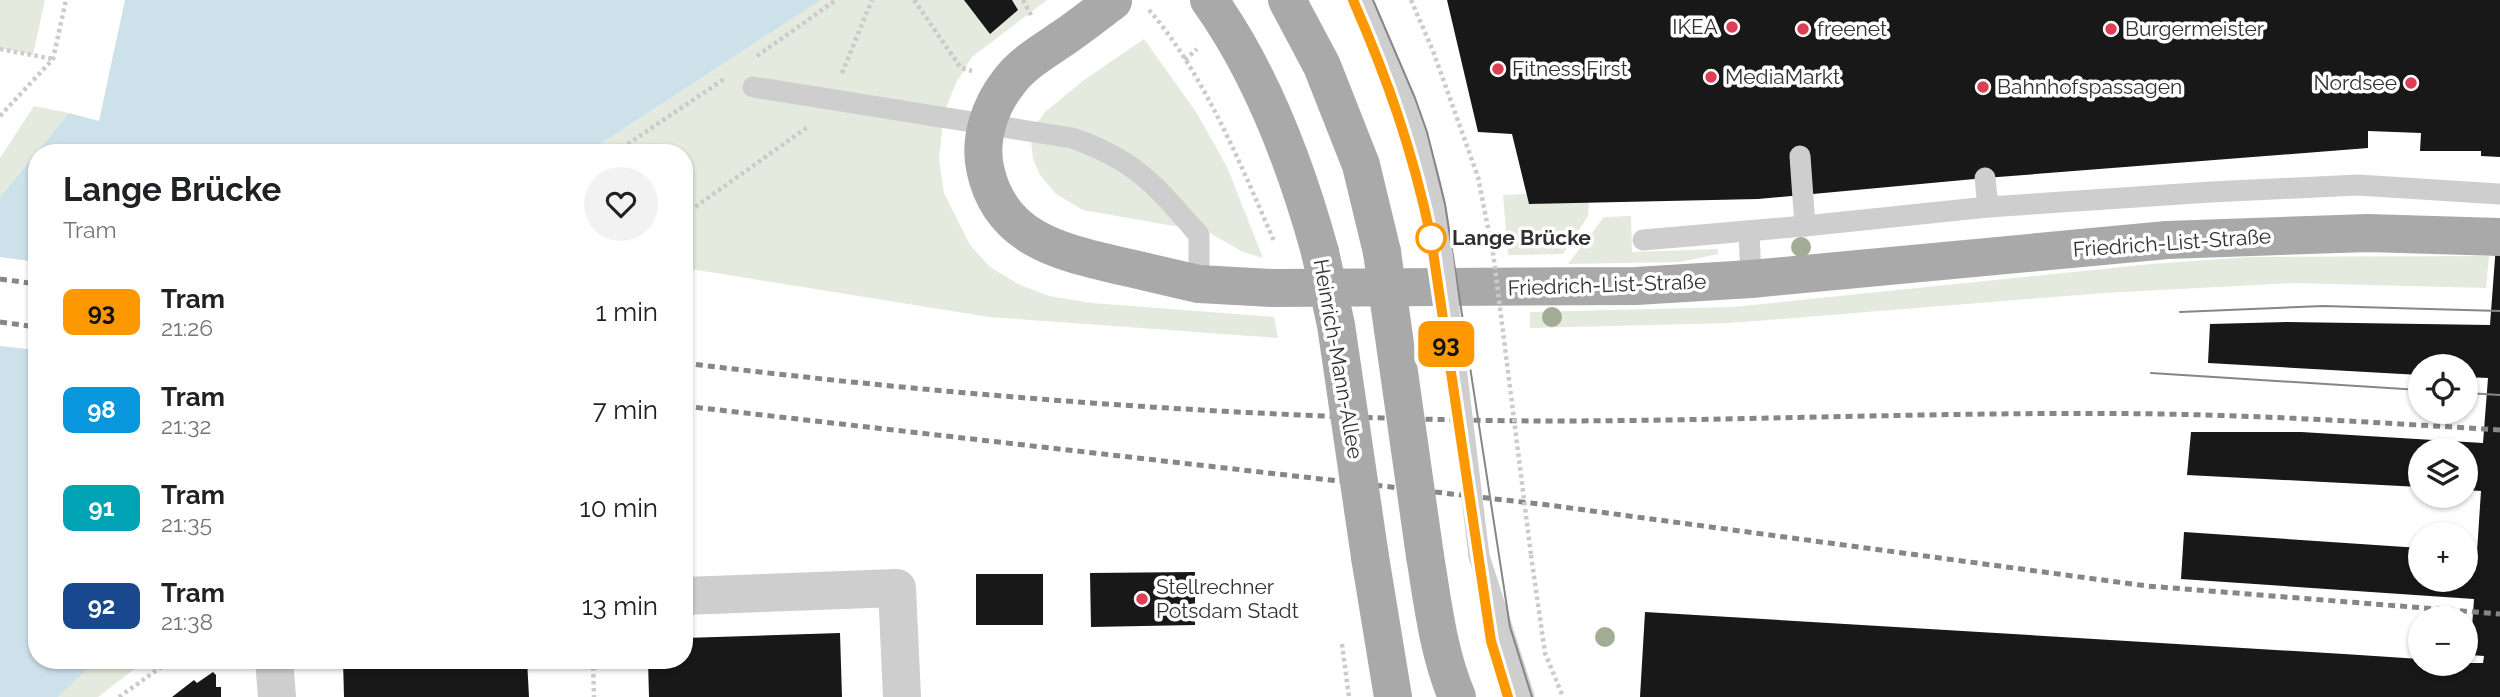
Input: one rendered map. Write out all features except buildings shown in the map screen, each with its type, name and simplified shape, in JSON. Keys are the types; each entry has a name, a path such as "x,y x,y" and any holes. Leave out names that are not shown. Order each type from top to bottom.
{"main road":[{"name":"Heinrich-Mann-Allee","path":"1209,0 1230,29 1263,97 1290,162 1320,252 1336,325 1392,697"},
{"path":"1287,0 1322,66 1361,165 1382,252 1437,629 1448,677 1457,697"},
{"name":"Friedrich-List-Straße","path":"1125,3 1034,58 1009,81 996,100 983,141 983,160 988,184 1000,208 1014,225 1036,240 1066,253 1199,284 1272,288 1636,286 1751,279 2167,240 2368,233 2500,237"}],"street":[{"path":"693,596 897,588 902,697"},
{"path":"275,669 277,697"}],"lane":[{"path":"1362,0 1419,138 1432,186 1479,555 1524,697"},
{"path":"754,87 1072,138 1101,148 1139,171 1199,235 1199,284"},
{"path":"1800,156 1805,226"},
{"path":"1985,178 1988,207"},
{"path":"1643,240 1988,207 2358,186 2499,194"},
{"path":"1749,231 1751,279"}],"path":[{"path":"0,116 53,59 66,0"},
{"path":"915,0 961,68"},
{"path":"1411,0 1433,51 1478,177 1493,252 1538,616 1545,653 1563,697"},
{"path":"1125,3 1185,60 1232,146 1278,252"},
{"path":"0,49 53,59"},
{"path":"119,697 158,669"},
{"path":"593,669 594,697"}],"shaded area":[{"path":"0,0 45,0 33,55 0,48"},
{"path":"821,0 1047,0 972,57 956,83 944,113 939,159 944,193 970,245 990,267 1018,284 1049,296 1092,303 1274,317 1278,338 989,317 693,269 693,144 600,144"},
{"path":"1144,39 1196,112 1227,167 1263,258 1243,252 1208,232 1083,210 1056,194 1040,175 1033,159 1031,141 1045,112 1084,80"},
{"path":"34,106 69,113 44,144 28,144 28,163 0,197 0,158"},
{"path":"1526,194 1529,204 1589,202 1588,216 1563,254 1508,255 1503,195"},
{"path":"1631,216 1632,252 1718,249 1718,254 1680,262 1568,264 1604,217"},
{"path":"2489,256 2486,288 2293,283 2104,293 1730,323 1530,328 1530,312 1733,307 2151,264 2250,257"},
{"path":"88,669 134,669 98,697 58,697"}],"water":[{"path":"125,0 821,0 600,144 44,144 69,113 99,121"},
{"path":"28,163 28,669 88,669 58,697 0,697 0,197"}],"pier":[{"path":"0,257 28,261 28,349 0,346"}],"tram line":[{"path":"1353,0 1398,117 1431,238 1491,641 1508,697"},
{"name":"93","path":"1353,0 1394,102 1420,184 1431,238 1491,641 1508,697"},
{"path":"1373,0 1415,98 1427,132 1445,204 1510,627 1532,697"},
{"path":"2180,312 2323,306 2500,311"},
{"path":"2151,373 2408,389"},
{"path":"2478,394 2500,395"}],"railway":[{"path":"0,279 28,283"},
{"path":"0,322 28,326"},
{"path":"693,364 1005,396 1326,416 1541,421 2162,414 2500,430"},
{"path":"693,407 1548,505 2147,586 2500,614"}],"place":[{"name":"IKEA","path":"1732,27"},
{"name":"freenet","path":"1803,29"},
{"name":"Burgermeister","path":"2111,29"},
{"name":"Fitness First","path":"1498,69"},
{"name":"MediaMarkt","path":"1711,77"},
{"name":"Nordsee","path":"2411,83"},
{"name":"Bahnhofspassagen","path":"1983,87"},
{"name":"Lange Brücke","path":"1431,238"},
{"name":"Stellrechner Potsdam Stadt","path":"1142,599"}]}
